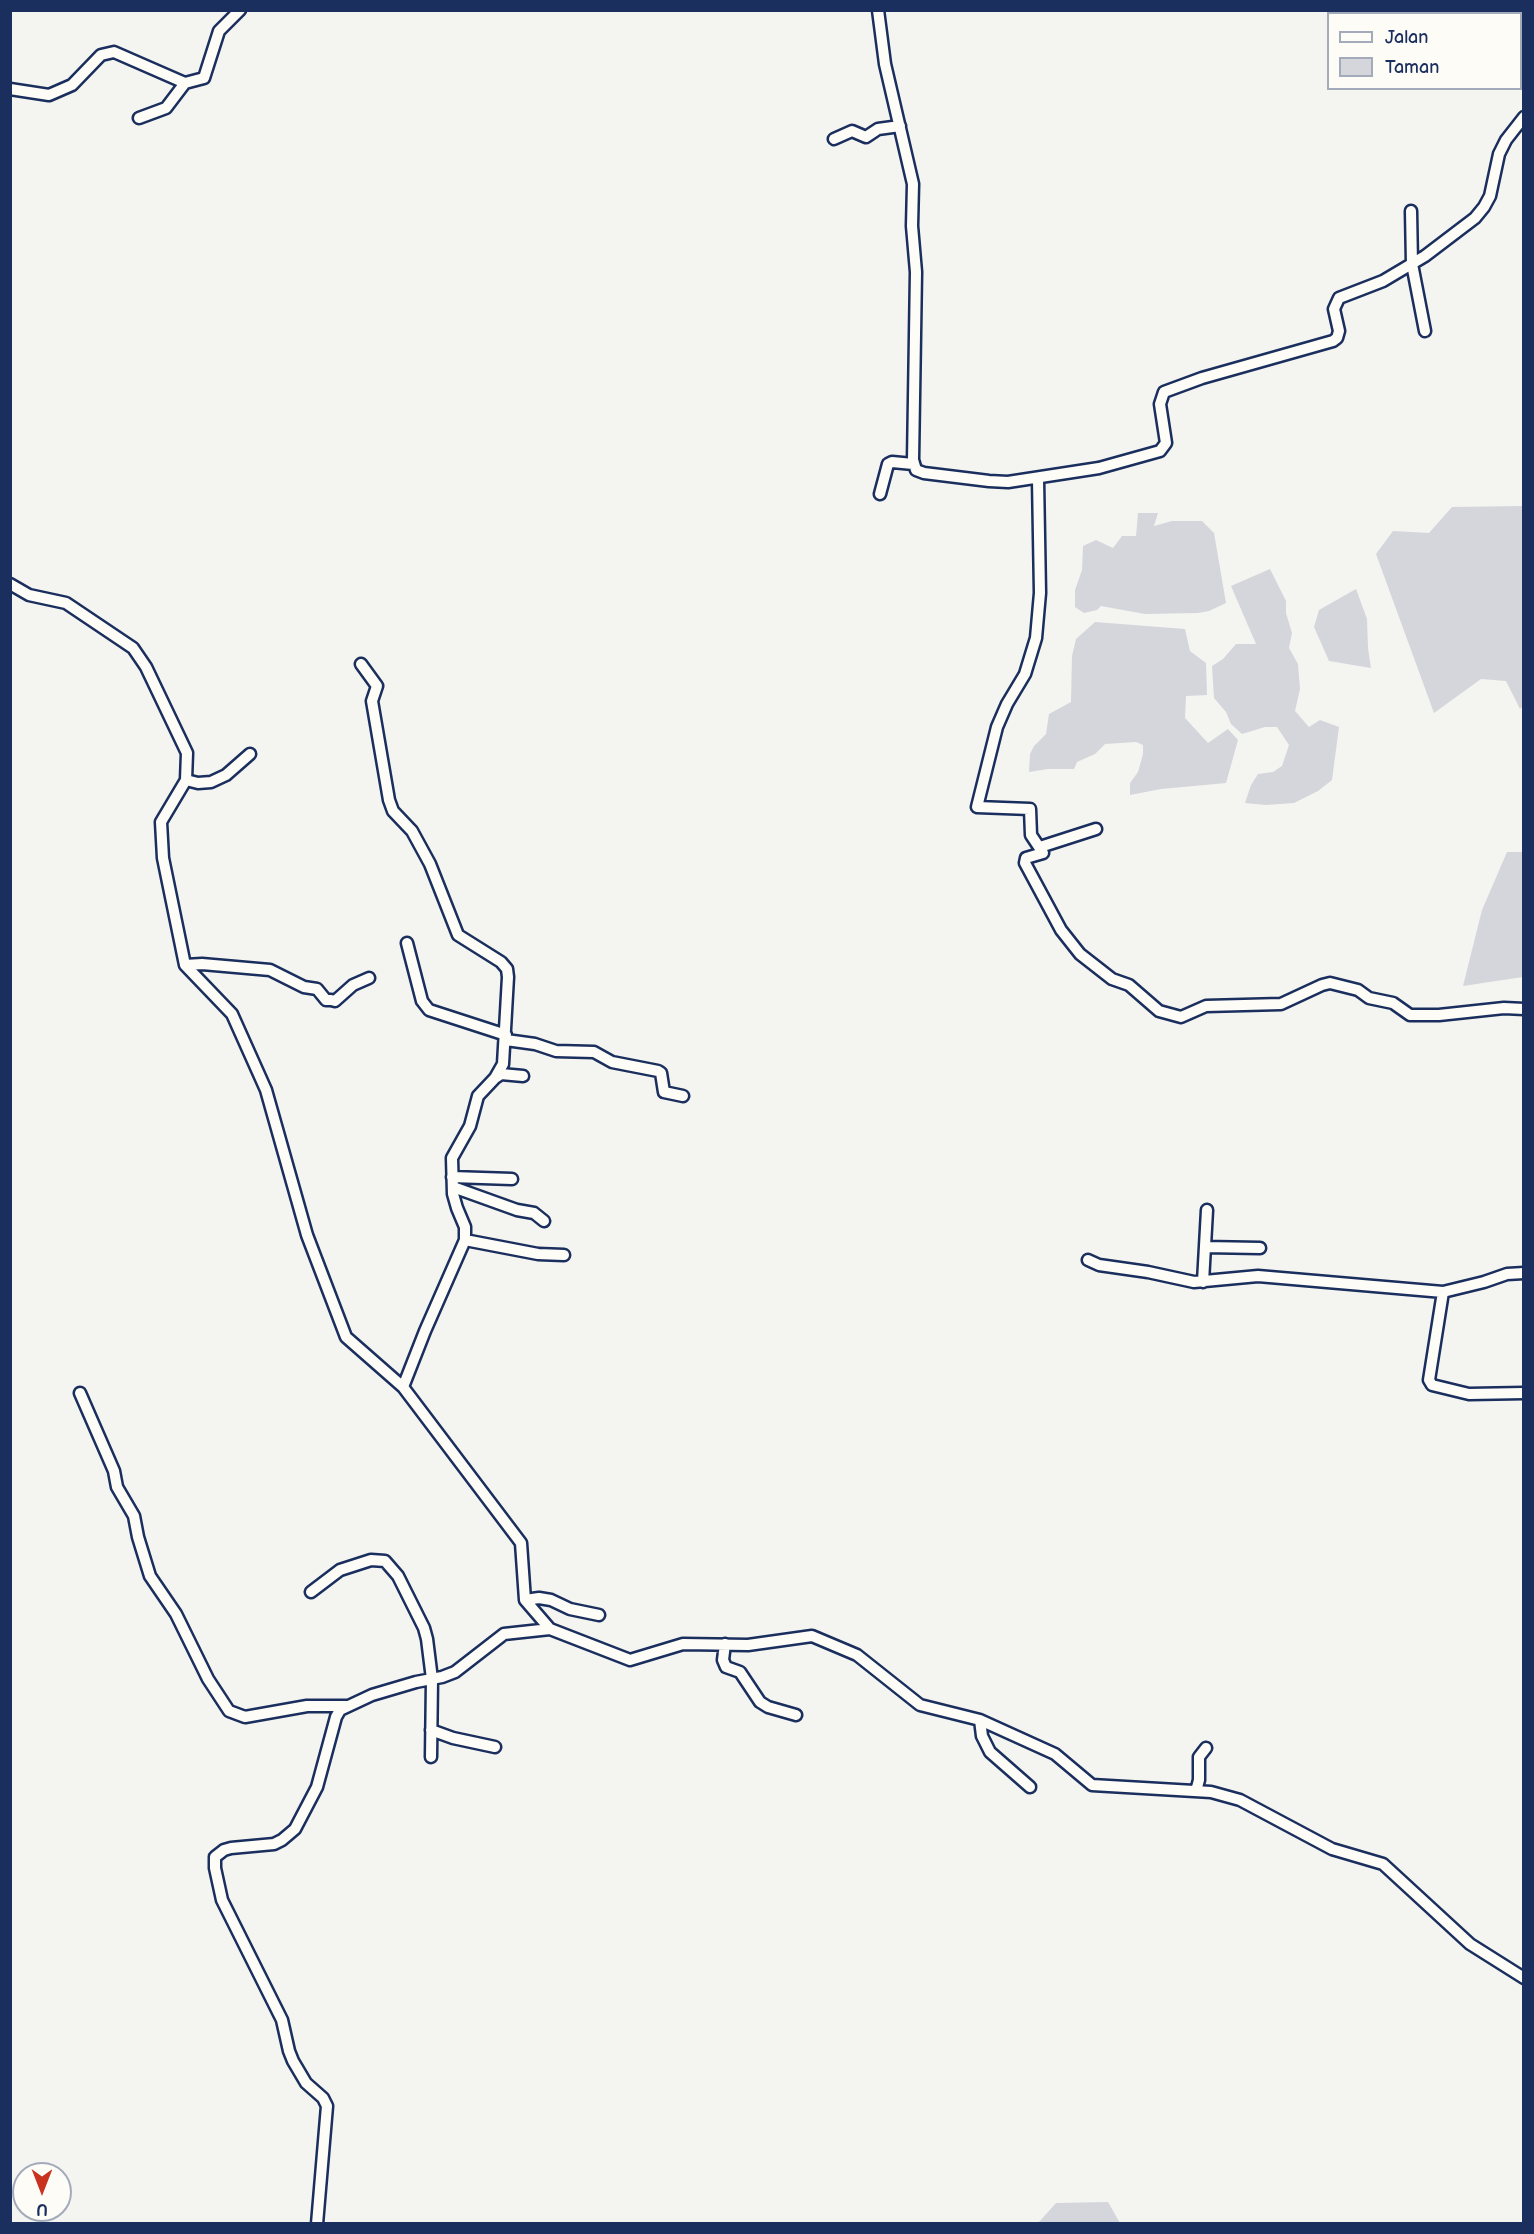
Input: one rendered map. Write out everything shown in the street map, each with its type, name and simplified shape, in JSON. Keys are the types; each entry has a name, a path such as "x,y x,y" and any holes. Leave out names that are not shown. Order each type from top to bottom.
{"street":[{"path":"139,118 166,108 185,83 204,78 219,32 240,10"},
{"path":"878,10 885,64 912,184 912,226 916,272 913,464 916,470 924,473 1008,482 1099,468 1160,451 1166,442 1160,404 1161,394 1191,381 1337,338 1339,331 1334,309 1339,298 1383,281 1412,264 1474,218 1484,207 1492,191 1499,154 1506,140 1524,117"},
{"path":"10,89 49,94 72,85 101,55 114,52 185,83"},
{"path":"834,139 852,131 866,137 878,129 900,126"},
{"path":"1411,211 1412,264 1425,331"},
{"path":"880,494 888,464 892,462 913,464"},
{"path":"1038,479 1041,593 1036,638 1025,674 1007,704 997,727 977,804 979,808 1030,809 1031,835 1043,853 1026,858 1025,861 1061,930 1080,954 1112,979 1129,985 1161,1012 1185,1017 1206,1006 1281,1004 1330,983 1358,990 1369,999 1393,1003 1410,1015 1439,1015 1504,1008 1524,1010"},
{"path":"10,585 29,595 66,603 133,648 146,667 187,753 186,780 161,822 163,858 185,965 232,1014 266,1090 307,1235 346,1338 403,1387 521,1543 525,1600 550,1629"},
{"path":"360,664 378,686 373,704 389,800 393,811 412,831 429,864 459,937 501,962 507,969 506,1037 503,1064 495,1078"},
{"path":"186,780 198,783 211,782 226,775 250,754"},
{"path":"1040,847 1096,829"},
{"path":"407,943 422,1001 429,1010 506,1037 556,1051 596,1053 612,1062 658,1071 661,1073 664,1092 683,1096"},
{"path":"185,965 202,964 270,970 304,987 320,990 326,1000 335,1001 353,985 369,978"},
{"path":"403,1387 425,1330 465,1240 465,1227 457,1208 452,1182 452,1158 470,1126 481,1092 501,1074 523,1076"},
{"path":"452,1182 512,1179"},
{"path":"452,1182 517,1210 534,1213 544,1221"},
{"path":"1203,1282 1207,1210"},
{"path":"465,1240 538,1254 564,1255"},
{"path":"1205,1247 1260,1248"},
{"path":"1088,1260 1099,1265 1152,1272 1187,1281 1203,1282 1258,1276 1443,1292 1507,1274 1524,1273"},
{"path":"1443,1292 1430,1384 1469,1394 1524,1393"},
{"path":"80,1393 114,1472 117,1487 134,1516 150,1576 176,1614 208,1679 229,1711 245,1717 316,1705 347,1706"},
{"path":"311,1592 345,1567 371,1560 385,1561 398,1576 424,1628 427,1639 432,1679 431,1758"},
{"path":"525,1600 539,1598 551,1600 570,1609 598,1615"},
{"path":"317,2223 327,2106 323,2098 306,2083 293,2061 282,2020 222,1900 215,1857 224,1850 274,1844 295,1829 303,1818 321,1778 340,1710 397,1687 442,1677 461,1669 504,1634 550,1629 630,1659 683,1644 748,1645 812,1636 857,1656 920,1705 980,1720 1055,1754 1092,1785 1211,1792 1240,1800 1332,1849 1383,1864 1470,1944 1524,1978"},
{"path":"725,1644 723,1660 726,1667 740,1672 760,1702 768,1707 796,1715"},
{"path":"980,1720 982,1736 990,1752 1030,1787"},
{"path":"431,1730 453,1738 495,1747"},
{"path":"1196,1791 1200,1780 1200,1757 1206,1748"}],"green space":[{"path":"1523,506 1523,706 1520,709 1506,681 1481,679 1434,713 1376,554 1393,531 1429,533 1452,507"},
{"path":"1138,513 1158,513 1154,526 1172,521 1202,521 1214,533 1226,603 1209,611 1198,613 1145,614 1101,606 1097,610 1084,613 1075,607 1075,590 1082,570 1083,546 1096,540 1113,548 1122,536 1136,536"},
{"path":"1270,569 1286,601 1286,613 1292,633 1289,648 1298,664 1300,689 1295,711 1309,727 1320,720 1339,727 1332,780 1318,791 1294,803 1266,805 1245,803 1251,785 1258,774 1273,772 1282,766 1289,745 1277,727 1265,727 1242,734 1231,724 1226,712 1214,698 1212,666 1223,659 1236,644 1256,644 1231,586"},
{"path":"1356,589 1367,619 1371,668 1329,661 1314,627 1319,610"},
{"path":"1095,622 1185,629 1190,651 1206,663 1207,695 1186,696 1185,718 1208,743 1228,729 1238,740 1226,783 1161,789 1130,795 1130,783 1138,772 1143,754 1143,745 1136,742 1105,744 1095,754 1077,762 1074,769 1029,772 1030,754 1034,746 1046,734 1049,714 1071,702 1072,656 1076,639"},
{"path":"1507,852 1523,852 1523,977 1463,986 1482,910"},
{"path":"1108,2202 1120,2223 1038,2223 1056,2203"}]}
